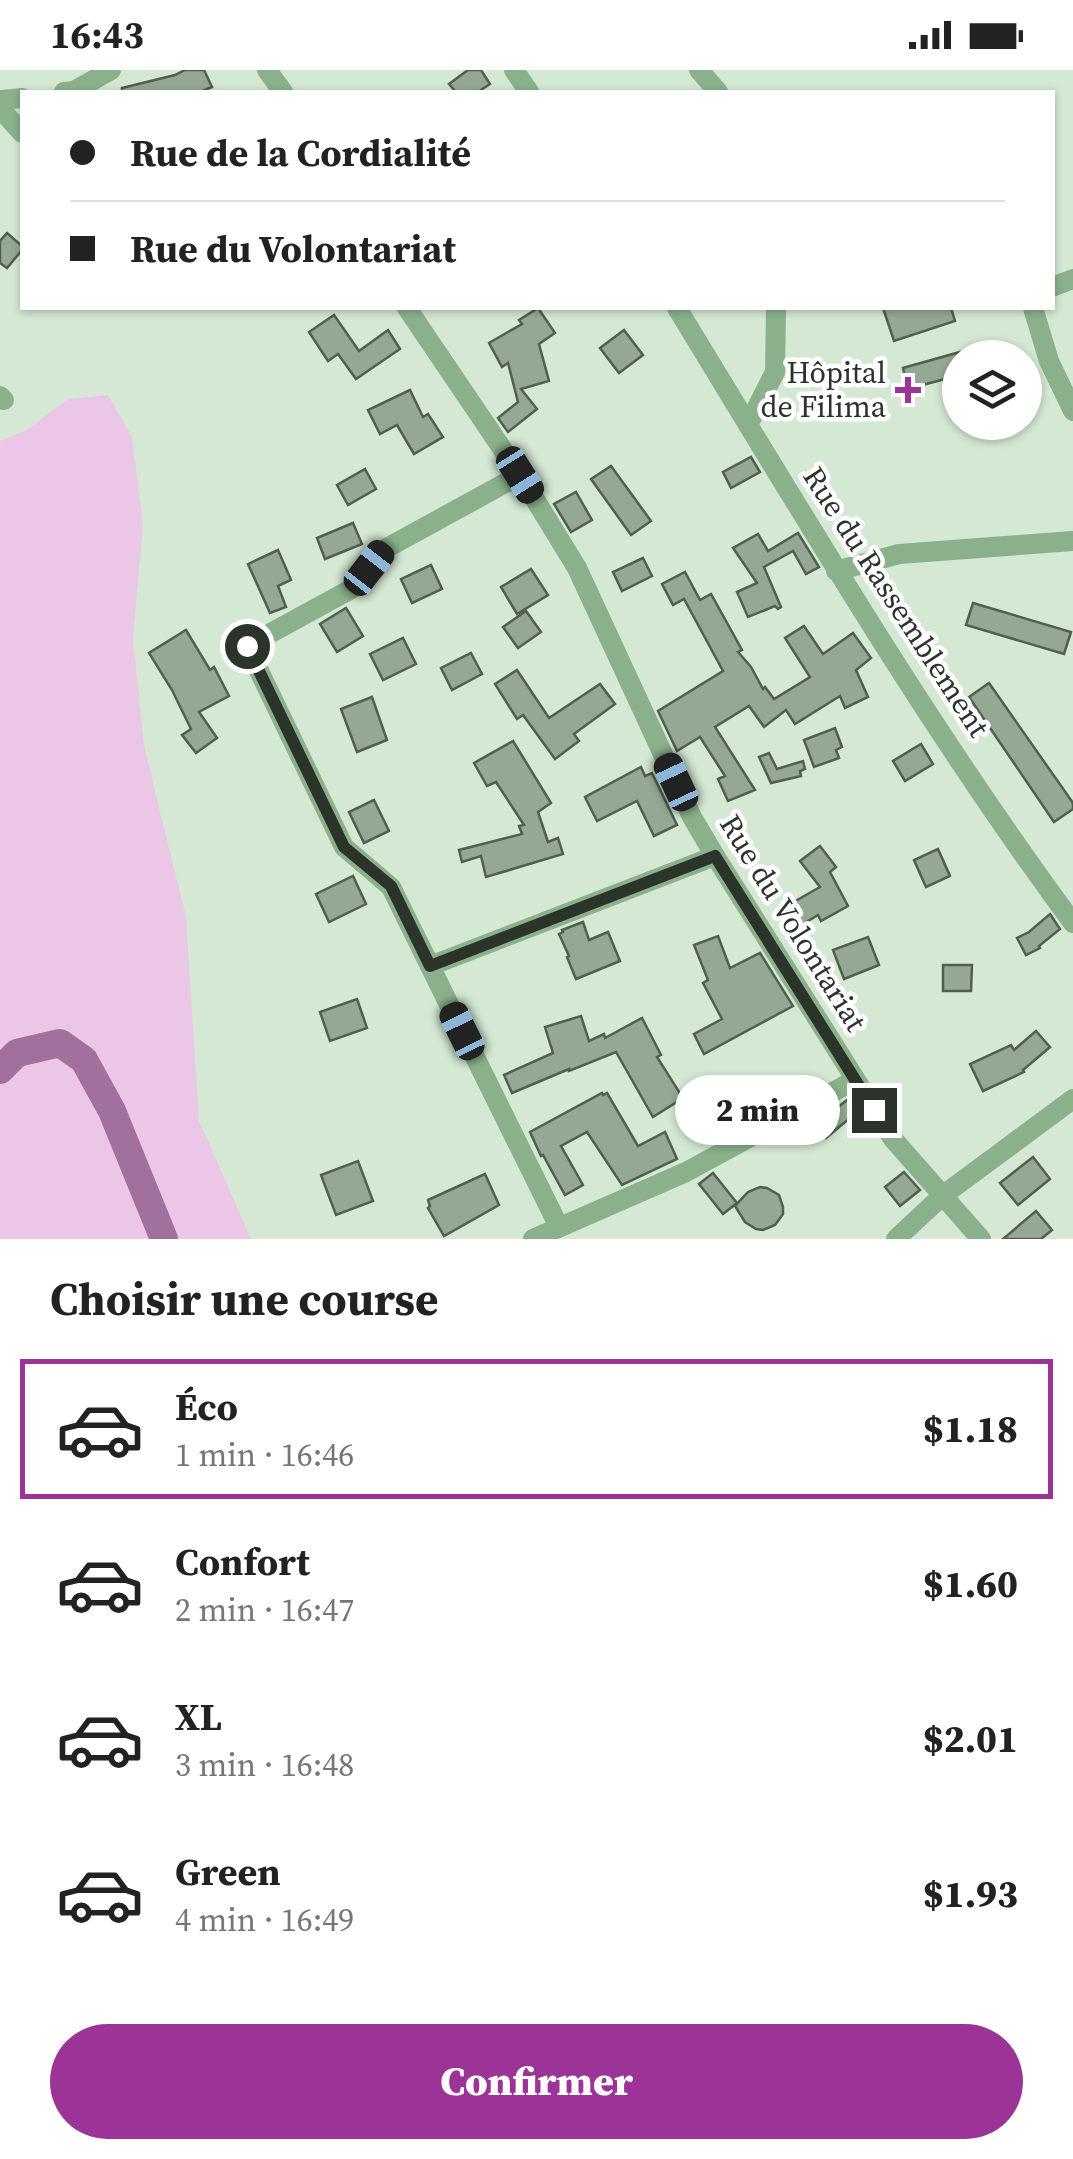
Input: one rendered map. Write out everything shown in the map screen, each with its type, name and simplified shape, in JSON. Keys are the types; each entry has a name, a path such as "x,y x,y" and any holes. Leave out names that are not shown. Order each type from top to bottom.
{"street":[{"path":"76,90 111,70"},
{"path":"699,70 716,90"},
{"path":"0,108 20,131"},
{"name":"Rue du Volontariat","path":"407,310 520,475 577,568 692,817 715,856 893,1139 981,1239"},
{"name":"Rue du Rassemblement","path":"678,310 884,647 1073,924"},
{"path":"748,425 775,372 776,310"},
{"path":"1034,310 1049,361 1073,411"},
{"path":"520,475 383,550 354,586 247,646 344,847 391,886 559,1227"},
{"path":"836,571 899,554 1073,541"},
{"path":"430,966 715,856"},
{"path":"533,1239 686,1172 855,1080"},
{"path":"896,1239 942,1196 1073,1099"}],"shaded area":[{"path":"108,395 132,437 143,524 133,639 144,746 186,917 199,1121 251,1239 0,1239 0,441 27,430 68,399"}],"building":[{"path":"185,70 204,70 212,87 122,90 122,88"},
{"path":"468,70 481,70 490,84 481,90 454,90 449,84"},
{"path":"7,233 20,244 20,252 7,268 0,263 0,241"},
{"path":"539,310 555,333 539,344 549,381 521,389 537,409 508,432 498,418 518,402 508,363 502,367 489,343 522,324 519,320"},
{"path":"884,310 952,310 955,321 894,341"},
{"path":"334,315 359,351 388,330 400,349 356,379 338,354 328,361 309,332"},
{"path":"624,330 643,355 619,373 600,348"},
{"path":"942,357 942,380 908,389 903,368"},
{"path":"410,390 423,417 428,414 443,437 414,454 397,425 380,434 368,410"},
{"path":"751,457 760,472 731,488 723,472"},
{"path":"611,466 651,521 631,535 591,479"},
{"path":"365,469 376,489 348,505 337,485"},
{"path":"576,492 592,520 571,532 554,504"},
{"path":"353,523 362,544 325,559 317,538"},
{"path":"798,533 819,567 806,574 793,551 764,567 781,607 748,617 737,592 757,583 733,548 758,534 768,551"},
{"path":"278,550 291,580 278,586 286,607 270,613 248,564"},
{"path":"643,558 652,576 622,591 613,572"},
{"path":"431,565 442,589 412,603 401,579"},
{"path":"531,569 548,595 517,614 501,587"},
{"path":"685,572 700,600 711,594 742,650 738,652 774,699 810,677 785,638 804,626 823,654 853,633 871,658 856,670 868,697 845,708 840,696 795,724 786,710 764,727 749,706 715,727 755,790 728,801 718,779 725,776 700,737 677,751 658,711 723,671 684,599 673,605 662,584"},
{"path":"973,603 1071,632 1064,654 966,625"},
{"path":"346,608 363,636 337,652 320,624"},
{"path":"526,611 541,632 518,648 503,627"},
{"path":"186,630 210,670 214,667 229,696 199,712 217,738 196,753 182,735 191,729 149,653"},
{"path":"403,638 416,664 383,680 370,654"},
{"path":"471,653 482,674 452,690 441,668"},
{"path":"517,670 549,718 600,684 615,704 574,734 579,741 555,759 523,715 517,719 495,684"},
{"path":"989,683 1073,803 1073,809 1054,822 969,697"},
{"path":"372,697 387,740 357,752 341,709"},
{"path":"835,728 842,747 836,750 839,758 814,767 804,740"},
{"path":"513,741 551,803 538,812 548,842 558,838 563,854 486,877 481,856 462,862 459,850 522,834 519,826 524,825 496,782 487,786 474,763"},
{"path":"921,744 933,764 905,781 893,761"},
{"path":"769,753 777,769 803,761 805,769 800,771 801,776 771,783 759,757"},
{"path":"641,767 645,776 652,773 677,825 654,836 637,801 597,821 585,797"},
{"path":"374,800 389,831 364,843 349,812"},
{"path":"820,846 836,867 830,872 848,906 821,921 818,915 790,932 778,911 820,887 800,861"},
{"path":"938,849 950,876 926,887 914,860"},
{"path":"353,876 366,904 329,922 316,894"},
{"path":"1050,914 1060,929 1026,955 1017,938"},
{"path":"583,922 589,940 608,932 620,961 576,979 559,934"},
{"path":"718,936 730,968 760,953 793,1006 704,1054 694,1034 722,1019 703,983 708,980 694,945"},
{"path":"868,937 879,965 844,979 833,950"},
{"path":"943,965 972,965 971,991 943,991"},
{"path":"357,999 367,1028 330,1041 320,1012"},
{"path":"581,1016 589,1041 604,1034 605,1038 642,1018 661,1055 657,1057 683,1098 653,1117 616,1052 512,1093 504,1075 553,1053 545,1027"},
{"path":"1036,1031 1050,1047 1024,1072 983,1091 970,1064 1011,1045 1014,1050"},
{"path":"753,1092 765,1114 715,1138 709,1118 734,1110 731,1104"},
{"path":"607,1093 638,1146 665,1132 677,1159 622,1185 587,1132 561,1146 583,1185 565,1195 530,1132"},
{"path":"847,1100 857,1112 826,1138 815,1125"},
{"path":"1033,1157 1050,1179 1018,1205 1000,1183"},
{"path":"358,1161 373,1201 336,1215 321,1175"},
{"path":"904,1172 920,1190 900,1206 885,1187"},
{"path":"713,1173 737,1203 723,1214 699,1184"},
{"path":"485,1174 499,1205 444,1236 428,1208 428,1200"},
{"path":"760,1187 779,1195 783,1207 775,1225 763,1230 745,1222 735,1206 748,1192"},
{"path":"1036,1211 1052,1230 1041,1239 1003,1239"}],"waterway":[{"path":"0,1070 17,1053 60,1043 84,1060 112,1111 164,1239"}],"place":[{"name":"Hôpital de Filima","path":"908,390"}],"route":[{"path":"247,646 344,847 391,886 430,966 715,856 874,1110"}]}
